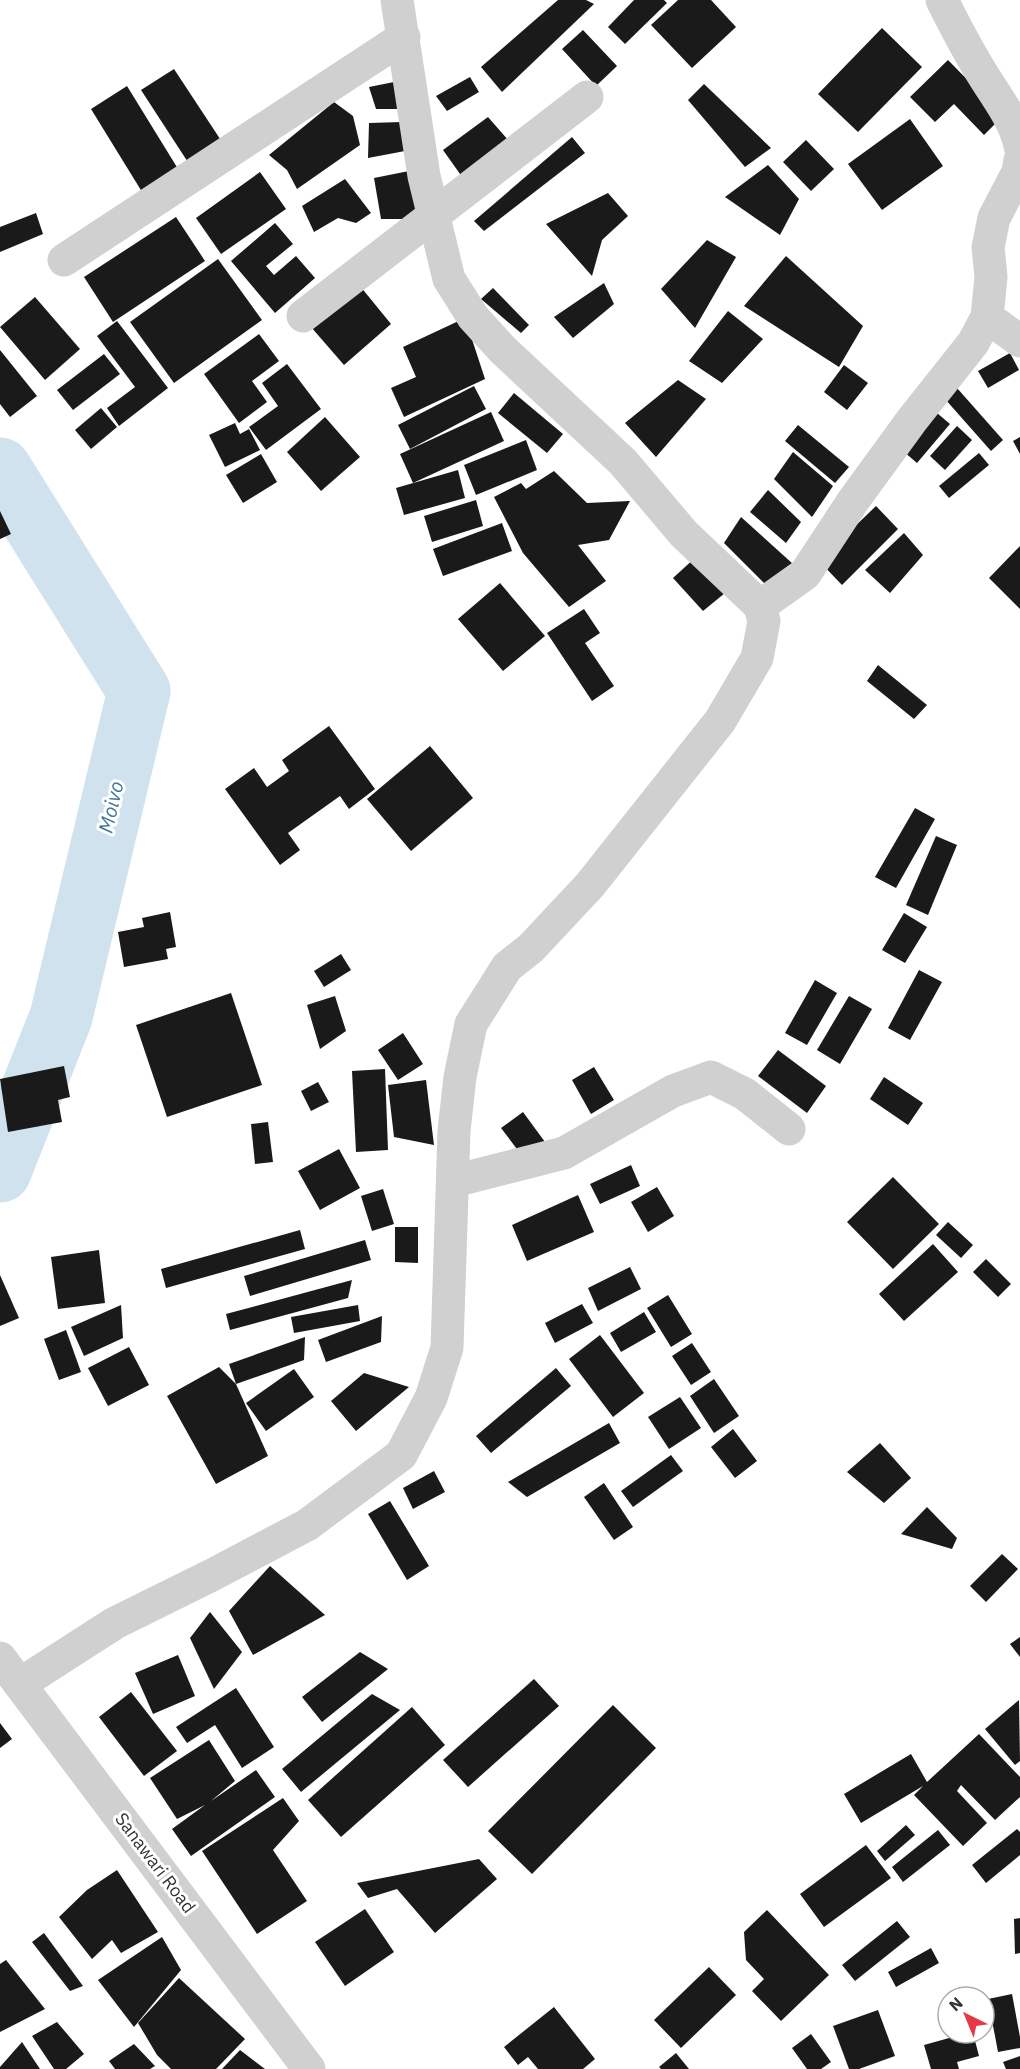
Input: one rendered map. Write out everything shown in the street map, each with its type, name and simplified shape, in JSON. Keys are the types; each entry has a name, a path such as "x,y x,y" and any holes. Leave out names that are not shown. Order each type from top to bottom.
{"street":[{"path":"20,1684 115,1623 307,1525 401,1455 431,1398 447,1348 454,1131 460,1077 471,1024 507,967 531,948 591,885 720,721 757,658 764,621 760,606 684,534 623,462 502,349 473,317 449,279 424,176 397,0"},
{"path":"942,0 966,46 1007,112 1020,146"},
{"path":"64,260 404,37"},
{"path":"303,316 587,97"},
{"path":"760,606 805,574 853,501 912,420 973,343 987,317 991,277 988,247 994,218 1018,172 1020,160"},
{"path":"987,317 1020,341"},
{"path":"454,1181 564,1153 673,1091 711,1077 745,1094 789,1129"},
{"name":"Sanawari Road","path":"0,1658 309,2069"}],"building":[{"path":"558,0 586,0 594,4 502,92 481,67"},
{"path":"634,0 664,0 667,3 625,44 608,27"},
{"path":"678,0 711,0 736,27 692,68 651,25"},
{"path":"882,28 922,67 858,132 818,94"},
{"path":"583,30 617,66 596,86 562,49"},
{"path":"948,60 1003,116 984,135 954,104 935,122 910,97"},
{"path":"174,69 228,151 195,173 141,90"},
{"path":"470,77 479,92 447,111 436,96"},
{"path":"394,82 399,109 376,109 369,87"},
{"path":"704,84 771,148 745,167 688,100"},
{"path":"127,86 183,177 147,200 91,109"},
{"path":"334,102 353,116 360,145 297,189 287,170 269,155"},
{"path":"488,117 509,141 465,181 443,150"},
{"path":"910,119 943,166 882,210 848,164"},
{"path":"402,122 405,151 368,158 369,123"},
{"path":"572,137 585,153 484,231 474,221"},
{"path":"806,140 834,169 811,191 783,162"},
{"path":"768,165 799,199 780,235 725,197"},
{"path":"409,171 421,219 381,219 374,178"},
{"path":"260,172 286,209 221,254 196,218"},
{"path":"345,179 371,213 356,223 338,218 314,232 302,206"},
{"path":"608,193 628,216 602,240 592,276 546,224"},
{"path":"36,213 43,234 0,252 0,227"},
{"path":"176,217 205,261 113,322 84,277"},
{"path":"275,223 293,244 266,266 274,275 296,256 315,278 275,313 231,261"},
{"path":"707,240 736,257 695,328 661,289"},
{"path":"786,256 863,326 839,367 744,306"},
{"path":"218,259 262,320 174,383 130,322"},
{"path":"604,283 614,304 573,338 554,317"},
{"path":"360,286 391,324 344,365 311,327"},
{"path":"493,288 529,325 521,333 481,299"},
{"path":"35,297 80,349 45,380 0,327"},
{"path":"728,311 763,339 722,383 689,361"},
{"path":"465,318 485,379 404,417 391,388 416,377 403,347"},
{"path":"117,321 168,388 119,426 107,408 135,387 97,336"},
{"path":"259,334 279,361 252,381 267,402 239,423 204,374"},
{"path":"0,350 37,396 10,417 0,404"},
{"path":"1010,353 1019,370 988,388 978,371"},
{"path":"104,354 120,374 73,410 57,390"},
{"path":"287,364 321,409 266,450 249,427 278,406 262,383"},
{"path":"844,365 868,383 847,410 824,392"},
{"path":"678,380 706,399 656,457 625,423"},
{"path":"474,386 486,409 410,449 398,425"},
{"path":"957,388 1003,440 991,451 945,399"},
{"path":"514,393 563,434 547,453 498,413"},
{"path":"101,408 117,427 91,449 75,430"},
{"path":"491,412 504,441 413,483 400,454"},
{"path":"937,413 950,424 917,463 903,451"},
{"path":"325,417 360,457 321,491 287,452"},
{"path":"235,423 240,434 249,429 260,450 225,467 209,435"},
{"path":"798,425 849,467 835,483 785,441"},
{"path":"957,426 972,440 945,470 930,456"},
{"path":"1020,437 1020,454 1013,441"},
{"path":"526,440 537,470 476,495 464,465"},
{"path":"793,452 833,486 812,517 774,479"},
{"path":"979,453 989,465 949,498 939,486"},
{"path":"261,454 277,482 243,503 226,475"},
{"path":"458,470 465,498 404,515 396,488"},
{"path":"554,471 587,503 630,501 609,540 578,545 606,581 569,607 523,553 494,497 521,483 526,489"},
{"path":"768,490 801,522 786,543 750,512"},
{"path":"476,500 483,526 432,542 424,516"},
{"path":"876,506 898,529 842,585 819,561"},
{"path":"0,511 11,534 0,539"},
{"path":"741,517 793,564 769,588 724,543"},
{"path":"502,523 512,551 443,576 433,549"},
{"path":"904,533 923,555 890,593 865,570"},
{"path":"1020,546 1020,609 989,578"},
{"path":"697,556 725,593 703,611 673,578"},
{"path":"500,583 545,636 503,671 458,619"},
{"path":"584,609 600,633 585,643 614,686 592,701 547,633"},
{"path":"878,665 927,705 914,719 867,681"},
{"path":"329,726 375,789 349,809 340,796 288,833 300,850 280,865 225,789 254,768 267,787 289,771 282,760"},
{"path":"430,746 473,798 411,851 367,799"},
{"path":"915,808 935,819 896,888 875,877"},
{"path":"936,836 957,845 928,915 906,905"},
{"path":"170,912 176,947 166,949 168,959 124,967 118,932 144,927 142,918"},
{"path":"904,913 927,927 905,963 882,950"},
{"path":"341,954 351,970 324,987 314,971"},
{"path":"919,970 942,982 910,1040 888,1028"},
{"path":"815,980 837,993 807,1045 785,1033"},
{"path":"231,993 262,1085 167,1117 136,1025"},
{"path":"335,996 346,1031 320,1049 307,1005"},
{"path":"849,996 872,1009 840,1064 817,1050"},
{"path":"403,1033 423,1064 398,1080 378,1050"},
{"path":"778,1050 826,1086 807,1113 758,1076"},
{"path":"64,1066 70,1097 58,1100 62,1122 8,1132 0,1079"},
{"path":"594,1067 614,1100 591,1114 572,1080"},
{"path":"385,1069 388,1150 356,1152 352,1071"},
{"path":"884,1077 923,1103 908,1125 870,1099"},
{"path":"426,1080 434,1145 394,1137 388,1085"},
{"path":"318,1082 329,1102 311,1111 301,1091"},
{"path":"523,1112 545,1142 523,1157 501,1128"},
{"path":"268,1122 273,1162 255,1164 251,1124"},
{"path":"339,1149 360,1188 320,1210 298,1171"},
{"path":"631,1165 640,1186 600,1204 590,1184"},
{"path":"893,1177 939,1224 893,1269 847,1222"},
{"path":"657,1187 674,1216 648,1232 631,1202"},
{"path":"383,1189 394,1224 372,1231 361,1196"},
{"path":"578,1195 594,1232 527,1261 512,1225"},
{"path":"948,1222 973,1245 961,1258 936,1235"},
{"path":"395,1227 418,1227 418,1263 395,1262"},
{"path":"300,1230 305,1249 166,1288 161,1269"},
{"path":"365,1240 371,1260 250,1296 244,1276"},
{"path":"933,1244 958,1272 904,1321 879,1294"},
{"path":"99,1250 105,1303 58,1309 51,1257"},
{"path":"986,1259 1011,1284 998,1297 973,1272"},
{"path":"630,1267 641,1289 598,1311 588,1288"},
{"path":"0,1275 19,1318 0,1326"},
{"path":"352,1280 348,1298 230,1330 226,1314"},
{"path":"668,1295 692,1334 671,1347 647,1308"},
{"path":"582,1304 593,1323 555,1343 545,1323"},
{"path":"121,1305 123,1338 84,1356 71,1327"},
{"path":"358,1305 360,1321 294,1333 291,1317"},
{"path":"644,1312 656,1332 621,1352 610,1333"},
{"path":"382,1316 381,1342 326,1362 318,1340"},
{"path":"66,1330 81,1372 59,1380 44,1339"},
{"path":"600,1335 644,1393 613,1417 569,1359"},
{"path":"305,1337 304,1360 236,1384 229,1364"},
{"path":"692,1343 711,1372 691,1385 672,1356"},
{"path":"129,1347 149,1385 108,1406 88,1368"},
{"path":"219,1367 236,1384 268,1456 216,1484 167,1396"},
{"path":"556,1368 571,1386 491,1453 476,1436"},
{"path":"294,1369 314,1397 266,1431 246,1403"},
{"path":"364,1373 409,1387 356,1431 331,1401"},
{"path":"714,1379 739,1416 714,1433 690,1396"},
{"path":"680,1397 701,1428 669,1449 648,1417"},
{"path":"609,1423 620,1443 527,1497 508,1482"},
{"path":"733,1429 757,1461 735,1478 711,1447"},
{"path":"880,1443 911,1478 884,1503 847,1472"},
{"path":"671,1455 683,1471 633,1507 621,1491"},
{"path":"434,1471 445,1492 413,1509 403,1488"},
{"path":"604,1483 633,1527 614,1540 584,1497"},
{"path":"390,1501 429,1566 407,1580 368,1514"},
{"path":"927,1507 957,1538 952,1549 901,1534"},
{"path":"1002,1554 1018,1569 986,1602 970,1586"},
{"path":"270,1566 325,1615 253,1655 229,1611"},
{"path":"210,1612 242,1652 214,1689 190,1638"},
{"path":"1020,1637 1020,1657 1010,1644"},
{"path":"360,1652 388,1669 322,1722 302,1697"},
{"path":"178,1655 195,1696 153,1714 135,1673"},
{"path":"534,1679 559,1706 468,1787 443,1760"},
{"path":"236,1688 274,1747 242,1768 215,1725 187,1743 176,1727"},
{"path":"131,1692 177,1751 144,1776 99,1717"},
{"path":"372,1694 400,1710 301,1792 282,1769"},
{"path":"1019,1700 1020,1761 1015,1765 985,1729"},
{"path":"613,1705 656,1748 532,1874 488,1831"},
{"path":"412,1707 445,1745 341,1837 308,1800"},
{"path":"0,1723 12,1739 0,1748"},
{"path":"979,1734 1020,1777 1020,1797 995,1820 961,1785 957,1791 987,1823 963,1846 914,1795 923,1786 861,1823 844,1794 911,1754 927,1782"},
{"path":"209,1740 235,1781 211,1801 256,1770 275,1797 191,1856 172,1829 205,1805 177,1819 150,1778"},
{"path":"283,1798 299,1821 273,1850 307,1901 257,1934 202,1851"},
{"path":"906,1825 915,1835 885,1861 877,1851"},
{"path":"1017,1829 1020,1832 1020,1855 986,1883 972,1865"},
{"path":"938,1830 950,1845 903,1882 892,1867"},
{"path":"866,1845 891,1878 824,1927 800,1894"},
{"path":"479,1859 497,1879 435,1933 397,1889 368,1898 357,1883"},
{"path":"117,1870 158,1932 121,1953 112,1940 92,1959 59,1917 87,1890"},
{"path":"365,1909 394,1952 345,1986 315,1942"},
{"path":"767,1910 829,1975 781,2021 752,1991 764,1979 746,1960 744,1932"},
{"path":"1020,1918 1020,1953 1015,1954 1014,1919"},
{"path":"897,1921 910,1937 855,1981 842,1965"},
{"path":"44,1933 83,1986 70,1991 32,1942"},
{"path":"162,1937 181,1970 134,2027 98,1980"},
{"path":"931,1948 939,1963 896,1987 888,1972"},
{"path":"6,1960 45,2009 0,2032 0,1964"},
{"path":"709,1967 736,1995 681,2048 654,2020"},
{"path":"179,1978 245,2039 216,2069 171,2069 157,2055 138,2023"},
{"path":"1012,1994 1020,2048 998,2052 996,1997"},
{"path":"554,2007 595,2059 583,2069 538,2069 528,2057 518,2065 504,2047"},
{"path":"878,2010 895,2056 859,2069 849,2069 833,2026"},
{"path":"57,2022 84,2054 66,2069 54,2069 32,2036"},
{"path":"811,2034 831,2062 821,2069 807,2069 792,2048"},
{"path":"22,2042 40,2069 0,2069 0,2067"},
{"path":"936,2042 936,2045 976,2045 979,2056 957,2062 959,2069 931,2069 924,2045"},
{"path":"134,2044 155,2066 150,2069 115,2069 109,2061"},
{"path":"240,2050 265,2069 222,2069"},
{"path":"676,2053 689,2069 661,2069 659,2067"},
{"path":"1020,2056 1020,2069 1006,2069 1003,2062"}],"waterway":[{"name":"Moivo","path":"0,469 139,691 61,1017 0,1171"}]}
